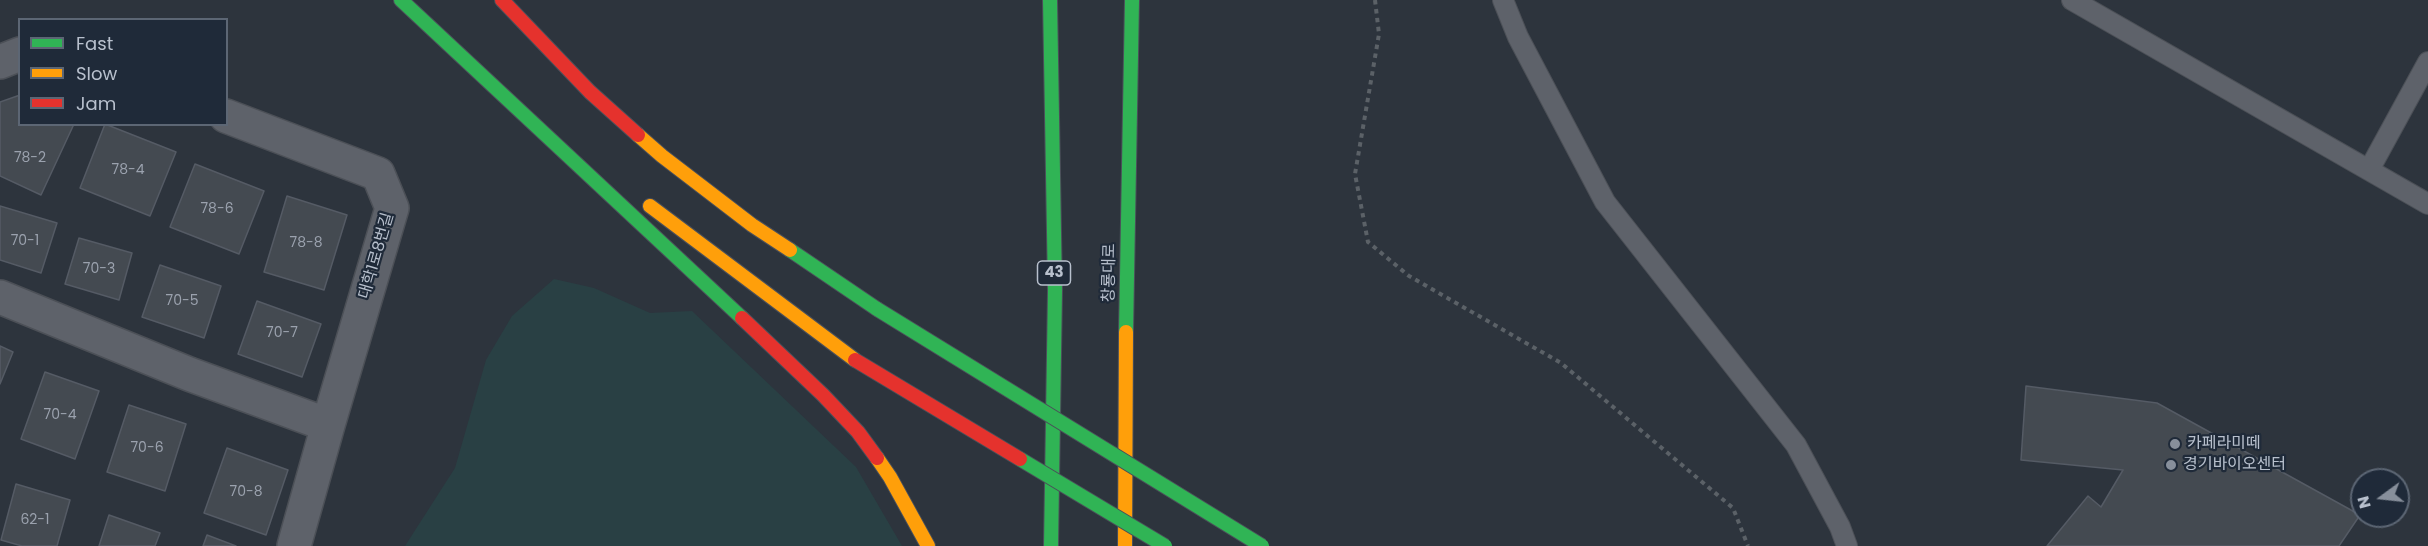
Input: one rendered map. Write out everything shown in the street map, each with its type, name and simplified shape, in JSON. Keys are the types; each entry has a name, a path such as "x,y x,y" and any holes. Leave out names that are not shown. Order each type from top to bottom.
{"main road":[{"path":"401,0 823,395 858,432 890,477 928,546"},
{"path":"502,0 590,92 662,156 752,225 877,309 1262,546"},
{"name":"43","path":"1050,0 1054,290 1051,546"},
{"name":"창룡대로","path":"1125,546 1126,305 1132,0"},
{"path":"483,75 602,169"},
{"path":"639,197 855,360 1165,546"}],"street":[{"path":"0,62 18,55"},
{"name":"대학1로8번길","path":"228,117 378,174 392,208 294,546"},
{"path":"0,297 189,374 328,425"}],"lane":[{"path":"1503,0 1518,37 1605,202 1796,446 1840,527 1846,546"},
{"path":"2072,0 2428,204"},
{"path":"2369,170 2428,62"}],"path":[{"path":"1375,0 1379,34 1355,174 1368,242 1409,276 1561,363 1733,508 1748,546"}],"green space":[{"path":"554,279 594,288 650,313 692,311 856,467 902,546 405,546 455,468 486,360 512,316"}],"building":[{"path":"18,96 18,126 73,126 41,195 0,176 0,102"},
{"path":"104,126 110,126 176,152 150,216 80,188"},
{"path":"195,164 264,191 239,254 170,227"},
{"path":"287,196 347,215 324,290 264,272"},
{"path":"0,206 57,223 41,273 0,260"},
{"path":"79,238 132,253 119,300 65,284"},
{"path":"160,265 221,286 204,338 142,317"},
{"path":"257,301 321,324 302,377 238,354"},
{"path":"0,346 13,352 0,384"},
{"path":"45,372 99,391 75,459 21,439"},
{"name":"경기바이오센터","path":"2026,386 2157,403 2350,509 2351,528 2339,546 2047,546 2088,496 2101,507 2123,470 2021,460"},
{"path":"129,405 186,424 165,491 107,472"},
{"path":"227,448 288,470 266,535 204,513"},
{"path":"16,484 70,500 57,546 22,546 1,540"},
{"path":"109,515 160,533 155,546 99,546"},
{"path":"207,535 236,546 203,546"}],"traffic: fast":[{"path":"401,0 742,318"},
{"path":"1050,0 1055,290 1051,546"},
{"path":"1126,332 1132,0"},
{"path":"790,250 877,309"},
{"path":"877,309 1262,546"},
{"path":"1020,459 1165,546"}],"traffic: slow":[{"path":"638,135 752,225 790,250"},
{"path":"650,206 855,360"},
{"path":"1125,546 1126,332"},
{"path":"877,458 928,546"}],"traffic: jam":[{"path":"502,0 590,92 638,135"},
{"path":"742,318 823,395 858,432 877,458"},
{"path":"855,360 1020,459"}],"place":[{"name":"카페라미떼","path":"2175,444"},
{"name":"경기바이오센터","path":"2171,465"}]}
